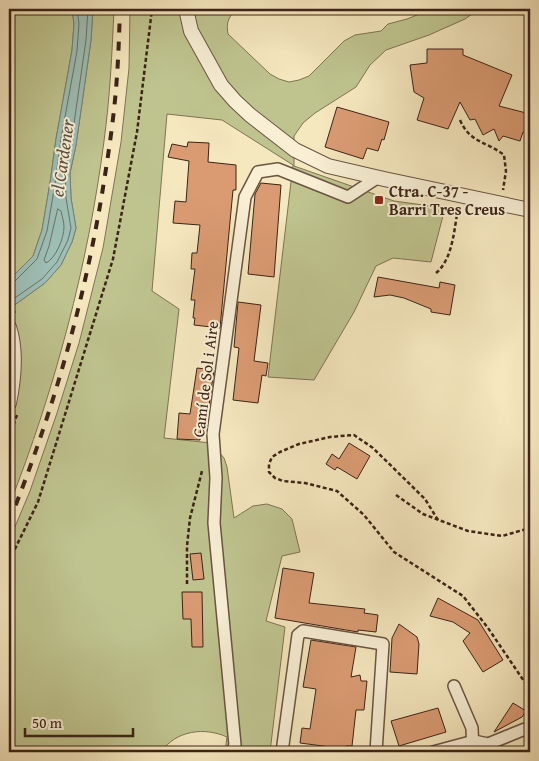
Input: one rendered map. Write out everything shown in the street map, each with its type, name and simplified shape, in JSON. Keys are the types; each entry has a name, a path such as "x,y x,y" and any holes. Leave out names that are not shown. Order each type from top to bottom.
{"street":[{"path":"186,9 191,32 221,85 250,115 295,150 328,166 530,210"},
{"name":"Camí de Sol i Aire","path":"232,752 235,744 214,523 216,478 213,434 245,197 258,172 278,168 348,197 377,178"},
{"path":"9,403 14,369 10,331"},
{"path":"282,752 298,635 303,631 383,644 376,752"},
{"path":"454,686 472,728 473,746"},
{"path":"433,752 488,744 530,727"}],"path":[{"path":"9,561 38,502 113,259 137,132 152,9"},
{"path":"460,120 465,130 474,139 494,147 504,155 506,170 500,204"},
{"path":"436,273 444,266 450,248 461,195"},
{"path":"438,520 425,498 373,448 354,435 330,437 300,444 280,452 270,460 270,472 275,478 337,491 364,515 394,552 463,596 488,628 530,690"},
{"path":"187,584 187,546 190,518 203,466"},
{"path":"396,495 423,514 468,530 502,536 530,528"}],"green space":[{"path":"9,9 72,9 74,24 72,50 42,230 33,256 9,280"},
{"path":"93,9 114,9 108,108 97,187 89,234 68,326 41,417 9,506 9,309 45,283 61,265 72,242 76,228 71,198 70,173 76,145 91,40"},
{"path":"130,9 238,9 228,20 228,34 270,74 289,82 309,76 344,41 355,35 381,31 388,24 432,9 479,9 465,19 429,35 386,50 370,65 356,87 315,113 303,123 294,136 294,166 394,201 445,208 431,262 393,258 376,266 354,312 314,380 268,377 293,165 222,120 167,114 152,291 179,309 164,438 211,443 224,458 227,467 234,518 253,506 267,504 282,509 292,519 300,552 282,556 266,621 285,627 270,752 225,752 227,737 210,732 191,732 175,739 161,752 9,752 9,541 30,491 57,413 79,343 103,248 121,142 129,68"}],"water":[{"name":"el Cardener","path":"72,9 93,9 91,40 76,145 70,173 71,198 76,228 72,242 61,265 45,283 9,309 9,280 33,256 42,230 72,50 74,24"}],"building":[{"path":"427,49 463,49 463,55 512,75 499,106 530,114 530,134 523,132 520,141 503,136 499,141 494,129 483,135 475,119 470,120 460,102 448,129 417,120 424,98 414,92 410,65 427,63"},
{"path":"337,107 389,122 384,140 382,139 378,151 367,148 363,159 325,147"},
{"path":"188,142 209,143 208,162 236,165 236,190 233,190 220,328 194,325 195,300 191,300 195,269 191,269 192,253 197,253 200,225 173,223 175,201 186,202 189,161 168,157 172,144 187,147"},
{"path":"261,183 281,185 274,277 248,274 255,194"},
{"path":"378,277 439,288 440,282 455,285 450,315 431,312 431,309 404,298 390,295 374,297"},
{"path":"238,302 261,305 254,361 268,363 266,376 262,375 258,403 233,400 239,348 234,347"},
{"path":"197,368 214,370 209,406 202,406 200,440 177,439 179,413 190,414"},
{"path":"349,443 370,456 357,479 337,467 335,470 326,464 332,454 339,459"},
{"path":"201,553 204,579 193,580 190,554"},
{"path":"283,568 314,573 309,603 365,609 364,613 378,615 376,632 358,630 358,632 275,618"},
{"path":"182,592 202,592 203,647 192,647 191,619 183,619"},
{"path":"438,598 478,620 503,660 483,672 463,641 470,633 453,622 430,616"},
{"path":"399,624 417,637 419,644 417,674 390,672 392,638"},
{"path":"311,640 356,647 351,677 360,675 361,681 367,681 364,710 356,710 352,746 346,746 346,749 300,743 302,728 310,729 316,689 303,687"},
{"path":"513,703 526,711 522,717 494,732"},
{"path":"438,708 446,732 399,746 391,721"}],"railway":[{"path":"9,522 39,442 65,360 86,278 102,194 112,123 117,77 120,9"}],"place":[{"name":"Ctra. C-37 - Barri Tres Creus","path":"379,200"}]}
